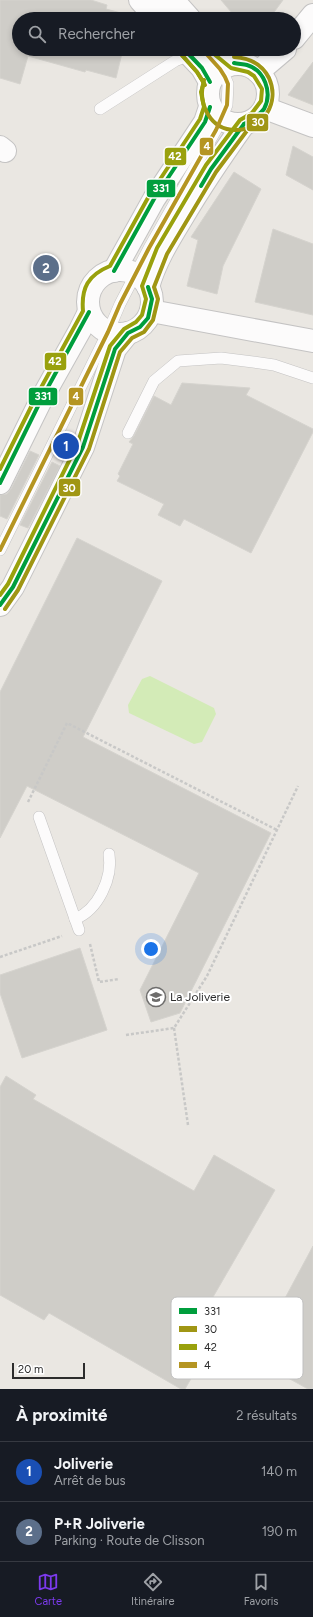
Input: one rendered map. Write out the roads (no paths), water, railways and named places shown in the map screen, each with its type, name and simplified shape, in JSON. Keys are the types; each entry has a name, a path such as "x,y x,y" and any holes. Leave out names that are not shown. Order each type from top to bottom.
{"main road":[{"path":"140,0 151,12"},
{"path":"173,0 184,12"},
{"path":"301,30 313,15"},
{"path":"195,56 202,68 221,66 250,66 258,72 268,87 268,98 265,108 256,118 244,124 232,124 215,113 207,92 221,66"},
{"path":"258,72 277,56"},
{"path":"265,108 313,126"},
{"path":"133,277 154,199 205,122 215,113"},
{"path":"133,277 152,299 151,312 145,323 134,331 118,333 96,324 89,312 88,298 93,286 102,276 133,277 152,272 162,250 211,169 244,124"},
{"path":"0,483 42,398 89,312"},
{"path":"151,312 313,341"},
{"path":"0,606 13,587 83,447 115,349 118,333"}],"lane":[{"path":"157,0 168,12"},
{"path":"100,109 184,56"},
{"path":"0,550 118,333 120,304 133,277"},
{"path":"128,433 154,381 178,361 222,358 247,361 274,365 313,378"},
{"path":"39,817 79,930"},
{"path":"75,919 84,916 90,910 101,893 108,872 110,860 109,854"}],"place":[{"name":"P+R Joliverie","path":"46,268"},
{"name":"Joliverie","path":"66,446"},
{"name":"La Joliverie","path":"156,997"}]}
